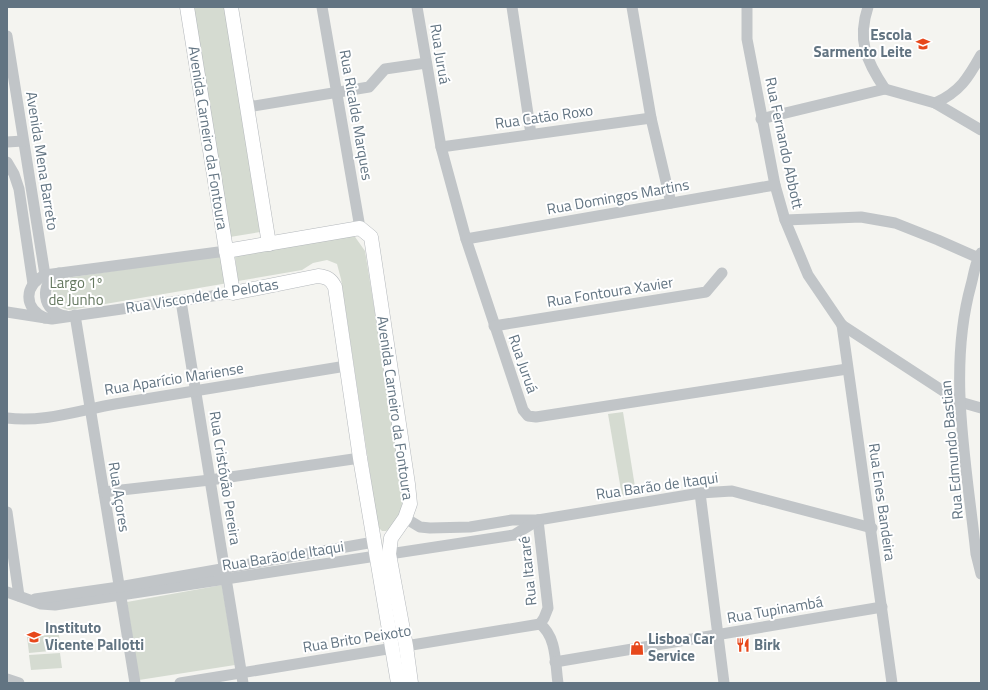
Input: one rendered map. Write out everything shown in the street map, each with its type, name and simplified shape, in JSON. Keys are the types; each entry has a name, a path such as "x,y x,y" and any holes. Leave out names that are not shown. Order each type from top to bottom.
{"main road":[{"name":"Avenida Carneiro da Fontoura","path":"187,7 233,293"},
{"path":"231,7 269,244"},
{"name":"Avenida Carneiro da Fontoura","path":"360,228 371,237 410,504 405,518 391,538 383,555"},
{"path":"226,251 360,228"},
{"name":"Avenida Carneiro da Fontoura","path":"326,276 332,281 335,287 374,542 383,555 399,647 411,683"},
{"name":"Rua Visconde de Pelotas","path":"233,293 308,277 326,276"},
{"name":"Avenida Carneiro da Fontoura","path":"398,683 399,647"}],"street":[{"name":"Rua Ricalde Marques","path":"322,7 360,228"},
{"name":"Rua Juruá","path":"417,7 441,147 466,239 494,326 523,410 528,416 536,417 847,369"},
{"path":"512,7 531,134"},
{"path":"632,7 651,118 671,203"},
{"name":"Rua Fernando Abbott","path":"747,7 747,39 761,119 775,185 785,220 808,274 842,325 960,402 978,407"},
{"path":"868,7 864,18 862,37 866,57 885,89"},
{"name":"Avenida Mena Barreto","path":"7,36 45,275"},
{"path":"934,103 949,97 960,88 970,75 981,55"},
{"path":"248,107 369,87 385,68 426,63"},
{"path":"761,119 885,89 934,103 981,130"},
{"name":"Rua Catão Roxo","path":"441,147 651,118"},
{"path":"7,142 23,141"},
{"name":"Avenida Mena Barreto","path":"7,162 14,174 19,189 33,284 30,290 30,304 39,315 45,318"},
{"name":"Rua Domingos Martins","path":"466,239 775,185"},
{"path":"785,220 861,217 895,223 980,257"},
{"path":"33,284 45,275 60,272 226,251"},
{"name":"Rua Edmundo Bastian","path":"980,257 964,310 961,351 960,402 981,574"},
{"path":"60,272 49,281 46,287 45,297 49,307 54,312 71,315"},
{"name":"Rua Fontoura Xavier","path":"494,326 706,292 722,273"},
{"name":"Rua Visconde de Pelotas","path":"7,312 45,318 233,293"},
{"name":"Rua Cristóvão Pereira","path":"181,301 243,678"},
{"name":"Rua Açores","path":"71,315 90,408 135,683"},
{"name":"Rua Enes Bandeira","path":"842,325 847,369 872,528 892,683"},
{"name":"Rua Aparício Mariense","path":"7,418 19,420 39,418 196,390 346,366"},
{"path":"962,417 965,411 978,407"},
{"path":"104,492 210,480 360,458"},
{"name":"Rua Barão de Itaqui","path":"405,518 420,527 470,528 512,520 538,520 700,493 732,491 872,528"},
{"path":"700,493 724,683"},
{"path":"7,512 24,598"},
{"path":"512,520 514,535"},
{"name":"Rua Barão de Itaqui","path":"24,598 120,591 225,574 298,568 514,535 538,520"},
{"name":"Rua Itararé","path":"538,520 548,608 540,624 548,630 552,638 558,683"},
{"name":"Rua Barão de Itaqui","path":"225,574 296,556 374,542"},
{"path":"296,556 298,568"},
{"path":"7,592 24,598"},
{"name":"Rua Tupinambá","path":"555,662 882,607"},
{"name":"Rua Brito Peixoto","path":"180,683 243,678 399,647 540,624"},
{"path":"7,679 19,683"}],"green space":[{"path":"193,7 224,7 260,232 230,237"},
{"path":"353,234 365,251 403,486 403,499 400,512 395,523 386,531 382,531 378,527 341,279 337,264 327,260 313,263 302,270 238,281 235,257 249,252"},
{"name":"Largo 1º de Junho","path":"222,255 228,283 70,310 59,306 53,294 55,284 59,279"},
{"path":"623,412 636,493 622,496 608,414"},
{"path":"222,585 235,665 139,680 127,602"},
{"path":"59,634 60,650 29,653 27,637"},
{"path":"60,653 62,668 31,670 29,655"}],"place":[{"name":"Escola Sarmento Leite","path":"923,44"},
{"name":"Instituto Vicente Pallotti","path":"34,637"},
{"name":"Birk","path":"743,645"},
{"name":"Lisboa Car Service","path":"637,648"}]}
